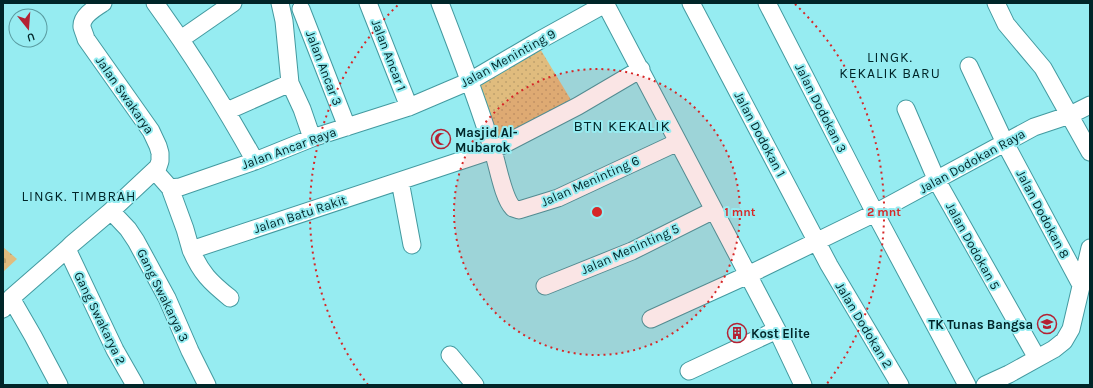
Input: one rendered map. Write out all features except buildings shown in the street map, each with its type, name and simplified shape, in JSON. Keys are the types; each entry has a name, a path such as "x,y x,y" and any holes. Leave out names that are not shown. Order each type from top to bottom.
{"street":[{"path":"155,3 181,39 227,111 255,161"},
{"path":"181,39 233,3"},
{"path":"280,3 284,21 290,83 302,109 312,138"},
{"name":"Jalan Ancar 1","path":"368,3 409,108"},
{"path":"440,3 470,81 493,150"},
{"name":"Jalan Dodokan 1","path":"691,3 829,265"},
{"name":"Jalan Dodokan 3","path":"767,3 875,213 967,385"},
{"path":"996,3 1006,24 1043,68 1090,152"},
{"path":"605,4 641,69 777,330 803,385"},
{"name":"Jalan Meninting 9","path":"409,108 470,81 605,4"},
{"name":"Jalan Swakarya","path":"97,7 83,20 82,26 86,39 151,130 160,153 160,161 155,171"},
{"name":"Jalan Ancar 3","path":"301,9 347,127"},
{"name":"Jalan Dodokan 8","path":"969,66 1005,143 1081,285"},
{"name":"Jalan Batu Rakit","path":"191,250 493,150 578,106 641,69"},
{"path":"227,111 290,83"},
{"name":"Jalan Dodokan Raya","path":"651,319 748,275 875,213 937,181 1034,127 1070,115 1090,105"},
{"name":"Jalan Ancar Raya","path":"170,188 180,187 255,161 312,138 409,108"},
{"name":"Jalan Dodokan 5","path":"906,109 937,181 1036,358"},
{"name":"Jalan Meninting 6","path":"493,150 507,200 513,208 519,210 558,198 678,142"},
{"path":"59,385 33,336 7,303 155,171 170,188 198,266 208,279 230,298"},
{"path":"400,181 412,245"},
{"name":"Jalan Meninting 5","path":"545,286 632,251 714,210"},
{"name":"Gang Swakarya 3","path":"111,211 128,229 136,241 166,298 207,385"},
{"path":"985,385 1009,374 1054,349 1068,336 1072,329 1090,248"},
{"name":"Gang Swakarya 2","path":"67,250 111,343 135,385"},
{"name":"Jalan Dodokan 2","path":"829,265 900,385"},
{"path":"689,371 777,330"},
{"path":"450,355 475,385"}],"green space":[{"path":"539,47 571,100 497,144 474,85"},
{"path":"3,247 17,259 3,272"}],"place":[{"name":"Masjid Al- Mubarok","path":"441,139"},
{"name":"TK Tunas Bangsa","path":"1047,324"},
{"name":"Kost Elite","path":"737,333"}],"district":[{"name":"LINGK. KEKALIK BARU","path":"890,66"},
{"name":"BTN KEKALIK","path":"622,126"},
{"name":"LINGK. TIMBRAH","path":"79,196"}]}
